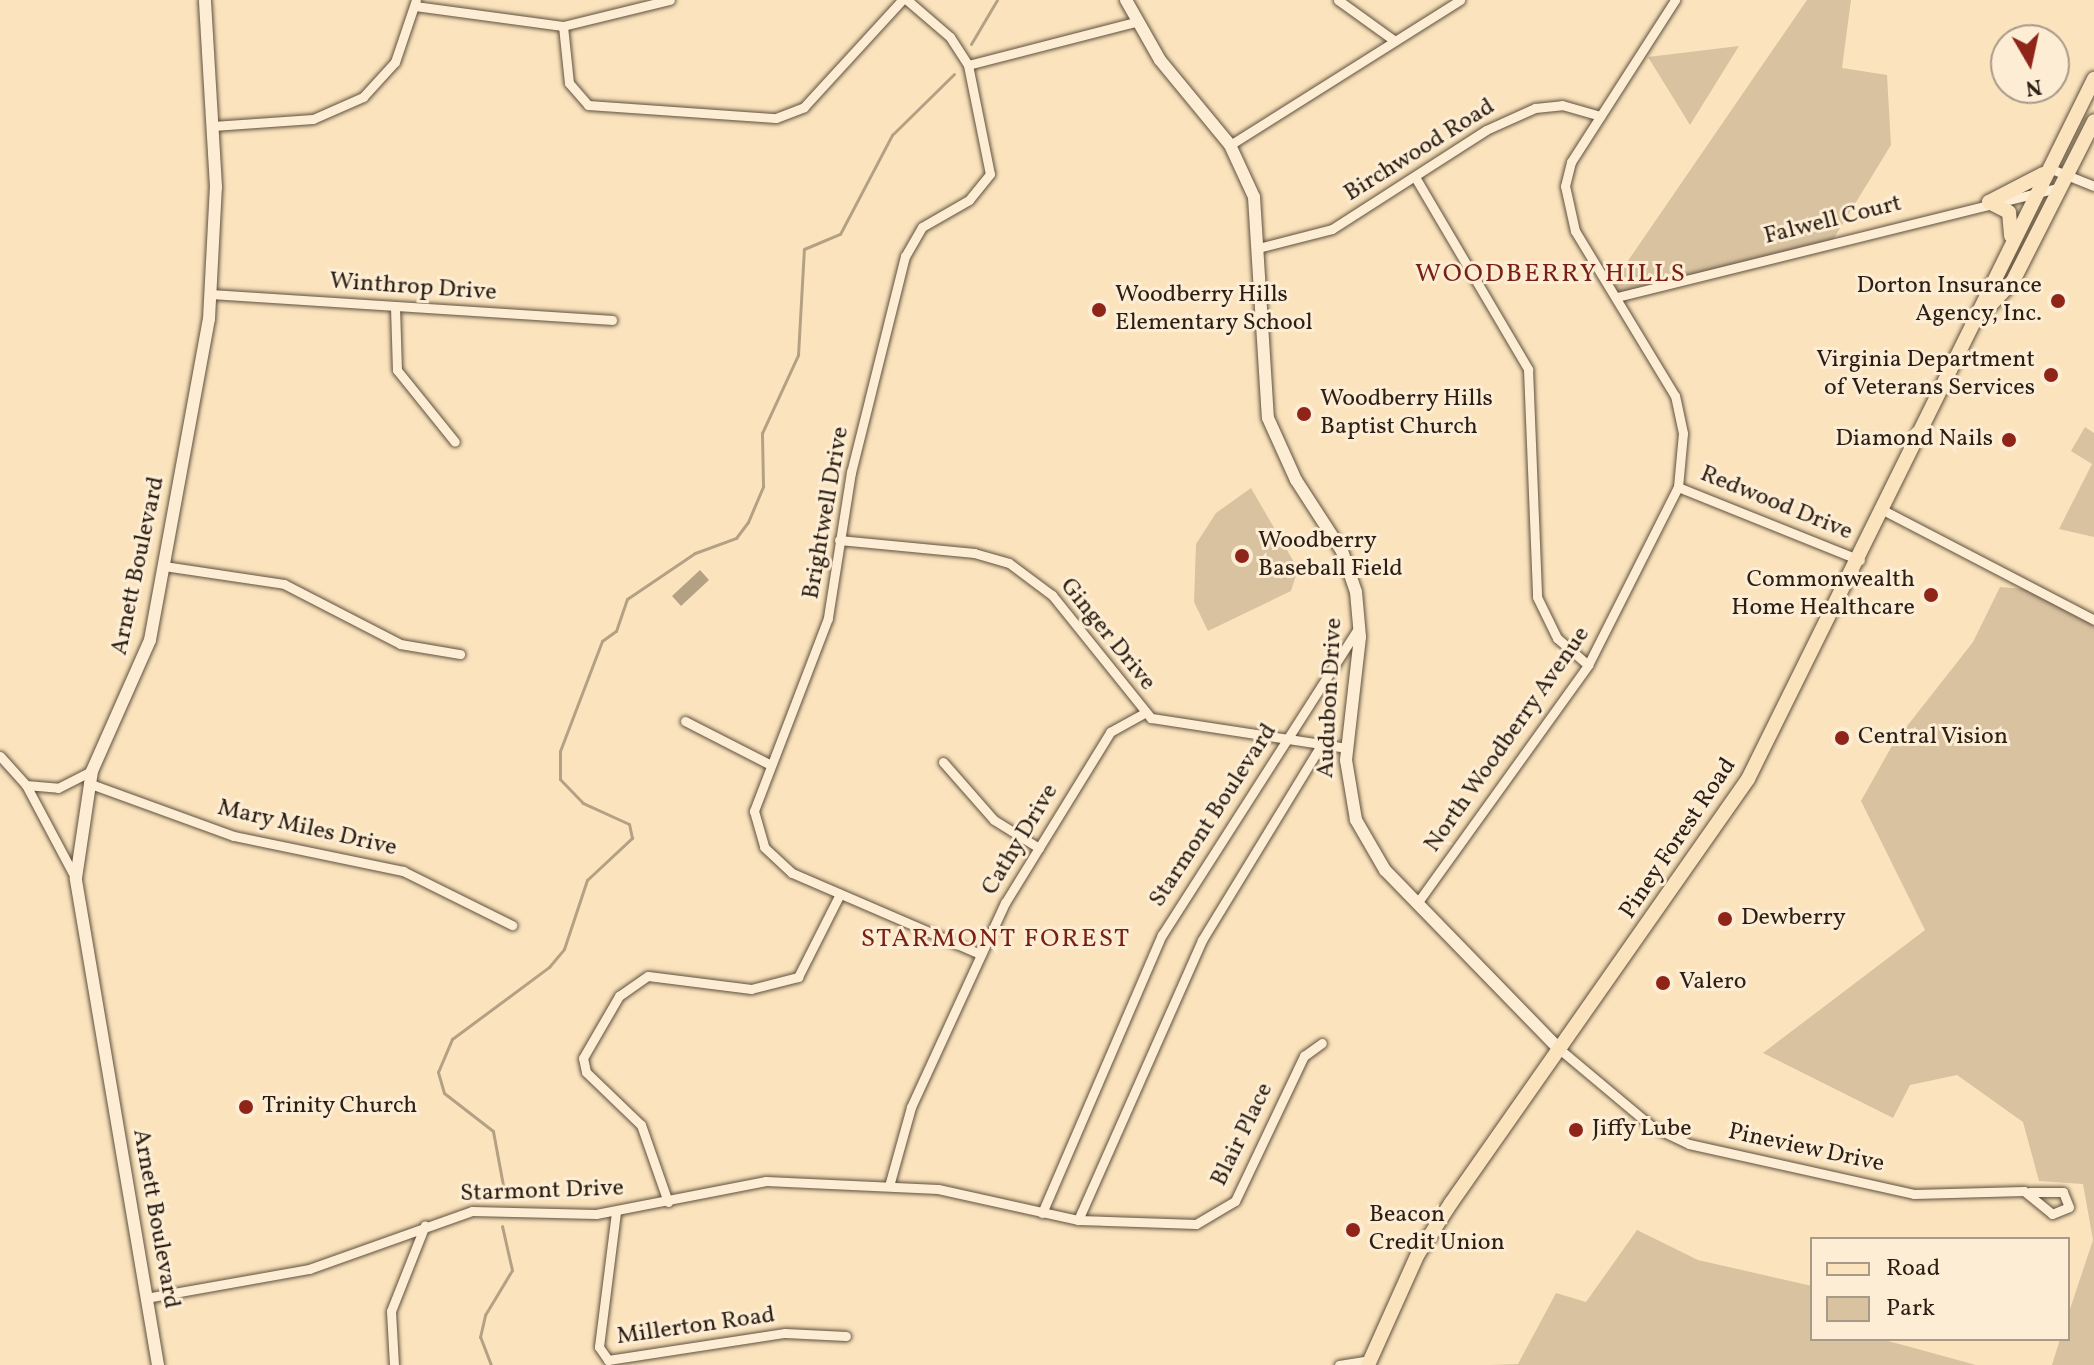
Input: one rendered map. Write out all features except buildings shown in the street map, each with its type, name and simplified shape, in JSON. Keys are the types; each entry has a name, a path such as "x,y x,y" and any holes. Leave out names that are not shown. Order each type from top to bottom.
{"main road":[{"name":"Arnett Boulevard","path":"158,1365 76,878 90,777 142,664 164,566 211,294 213,126 205,0"},
{"name":"Audubon Drive","path":"1126,0 1136,22 1230,145 1254,197 1262,247 1268,418 1296,480 1342,551 1360,625 1346,748 1349,793 1364,839 1418,902 1557,1047"},
{"name":"Piney Forest Road","path":"1369,1363 1418,1254 1557,1047 1748,779 1984,312 2029,197 2049,168 2094,79"},
{"name":"Piney Forest Road","path":"1984,312 2013,281 2094,121"},
{"path":"1989,202 2017,192 2049,168"},
{"path":"2013,281 2010,270 2035,220 2029,197"},
{"path":"1989,202 2009,212 2010,246"}],"street":[{"path":"213,126 313,119 348,106 395,62 415,3 563,26 670,0"},
{"path":"563,26 569,83 588,105 776,118 804,107 904,0"},
{"name":"Brightwell Drive","path":"904,0 950,37 968,65 990,174 969,200 922,227 905,256 839,540 828,618 769,764 754,811 764,847 792,873 980,954"},
{"path":"1338,0 1392,39"},
{"path":"1230,145 1392,39 1460,0"},
{"name":"North Woodberry Avenue","path":"1418,902 1588,665 1678,487 1683,433 1675,396 1575,231 1566,199 1571,162 1675,0"},
{"path":"968,65 1136,22"},
{"name":"Birchwood Road","path":"1262,247 1332,229 1535,108 1562,105 1600,116"},
{"path":"2049,168 2063,182 2094,186"},
{"path":"1415,177 1503,316 1528,369 1537,597 1557,638 1588,665"},
{"name":"Falwell Court","path":"1617,297 1989,202 2029,197 2063,182"},
{"name":"Winthrop Drive","path":"211,294 612,320"},
{"path":"395,307 397,370 455,442"},
{"name":"Redwood Drive","path":"1678,487 1860,560"},
{"path":"1885,511 2094,620"},
{"name":"Ginger Drive","path":"839,540 959,551 1009,563 1052,595 1144,713 1160,722 1346,748"},
{"path":"164,566 284,584 400,644 460,654"},
{"name":"Starmont Boulevard","path":"1042,1213 1162,935 1360,625"},
{"name":"Cathy Drive","path":"889,1186 911,1107 980,954 1039,848 1110,732 1144,713"},
{"path":"685,721 769,764"},
{"path":"1078,1220 1202,940 1321,745"},
{"path":"0,756 26,785 76,878"},
{"path":"943,762 994,820 1039,848"},
{"path":"26,785 58,788 90,777"},
{"name":"Mary Miles Drive","path":"90,777 234,836 403,871 512,925"},
{"path":"668,1202 637,1117 586,1072 583,1058 619,996 648,976 751,989 798,977 840,894"},
{"name":"Blair Place","path":"1042,1213 1078,1220 1196,1224 1226,1210 1242,1191 1304,1056 1322,1043"},
{"name":"Pineview Drive","path":"1557,1047 1651,1126 1689,1144 1914,1194 2030,1192"},
{"name":"Starmont Drive","path":"146,1298 309,1269 425,1225 491,1209 616,1212 766,1181 889,1186 1042,1213"},
{"name":"Millerton Road","path":"616,1212 599,1347 608,1360 785,1333 846,1336"},
{"path":"394,1365 391,1311 425,1225"},
{"path":"1339,1365 1369,1363"}],"green space":[{"path":"1807,0 1851,0 1842,68 1887,75 1891,145 1831,243 1617,297 1610,287"},
{"path":"1739,46 1690,125 1648,57"},
{"path":"2085,427 2094,433 2094,537 2059,529 2092,464 2071,451"},
{"name":"Woodberry Baseball Field","path":"1251,488 1298,569 1291,591 1208,631 1194,602 1196,544 1216,513"},
{"path":"2000,587 2037,590 2094,620 2094,1365 2052,1365 2059,1341 2070,1341 2070,1309 2093,1240 2083,1184 2039,1181 2023,1122 1957,1075 1910,1085 1893,1118 1763,1053 1925,930 1861,801 1893,744 1973,642"},
{"path":"1637,1230 1698,1260 1810,1286 1810,1341 1888,1341 1976,1365 1490,1365 1518,1364 1556,1293 1586,1302"}],"shaded area":[{"path":"700,570 709,580 681,606 672,596"}],"waterway":[{"path":"971,44 997,0"},
{"path":"505,1196 493,1131 444,1093 438,1072 452,1039 549,967 564,949 587,880 632,838 629,824 583,803 560,779 560,751 602,641 616,631 627,599 695,553 736,538 748,522 763,486 762,433 798,355 804,249 840,234 892,135 954,74"},
{"path":"491,1365 480,1337 485,1315 512,1270 502,1226"}],"place":[{"name":"Dorton Insurance Agency, Inc.","path":"2058,301"},
{"name":"Woodberry Hills Elementary School","path":"1099,310"},
{"name":"Virginia Department of Veterans Services","path":"2051,375"},
{"name":"Woodberry Hills Baptist Church","path":"1304,414"},
{"name":"Diamond Nails","path":"2009,440"},
{"name":"Woodberry Baseball Field","path":"1242,556"},
{"name":"Commonwealth Home Healthcare","path":"1931,595"},
{"name":"Central Vision","path":"1842,738"},
{"name":"Dewberry","path":"1725,919"},
{"name":"Valero","path":"1663,983"},
{"name":"Trinity Church","path":"246,1107"},
{"name":"Jiffy Lube","path":"1576,1130"},
{"name":"Beacon Credit Union","path":"1353,1230"}],"district":[{"name":"WOODBERRY HILLS","path":"1551,275"},
{"name":"STARMONT FOREST","path":"996,940"}]}
